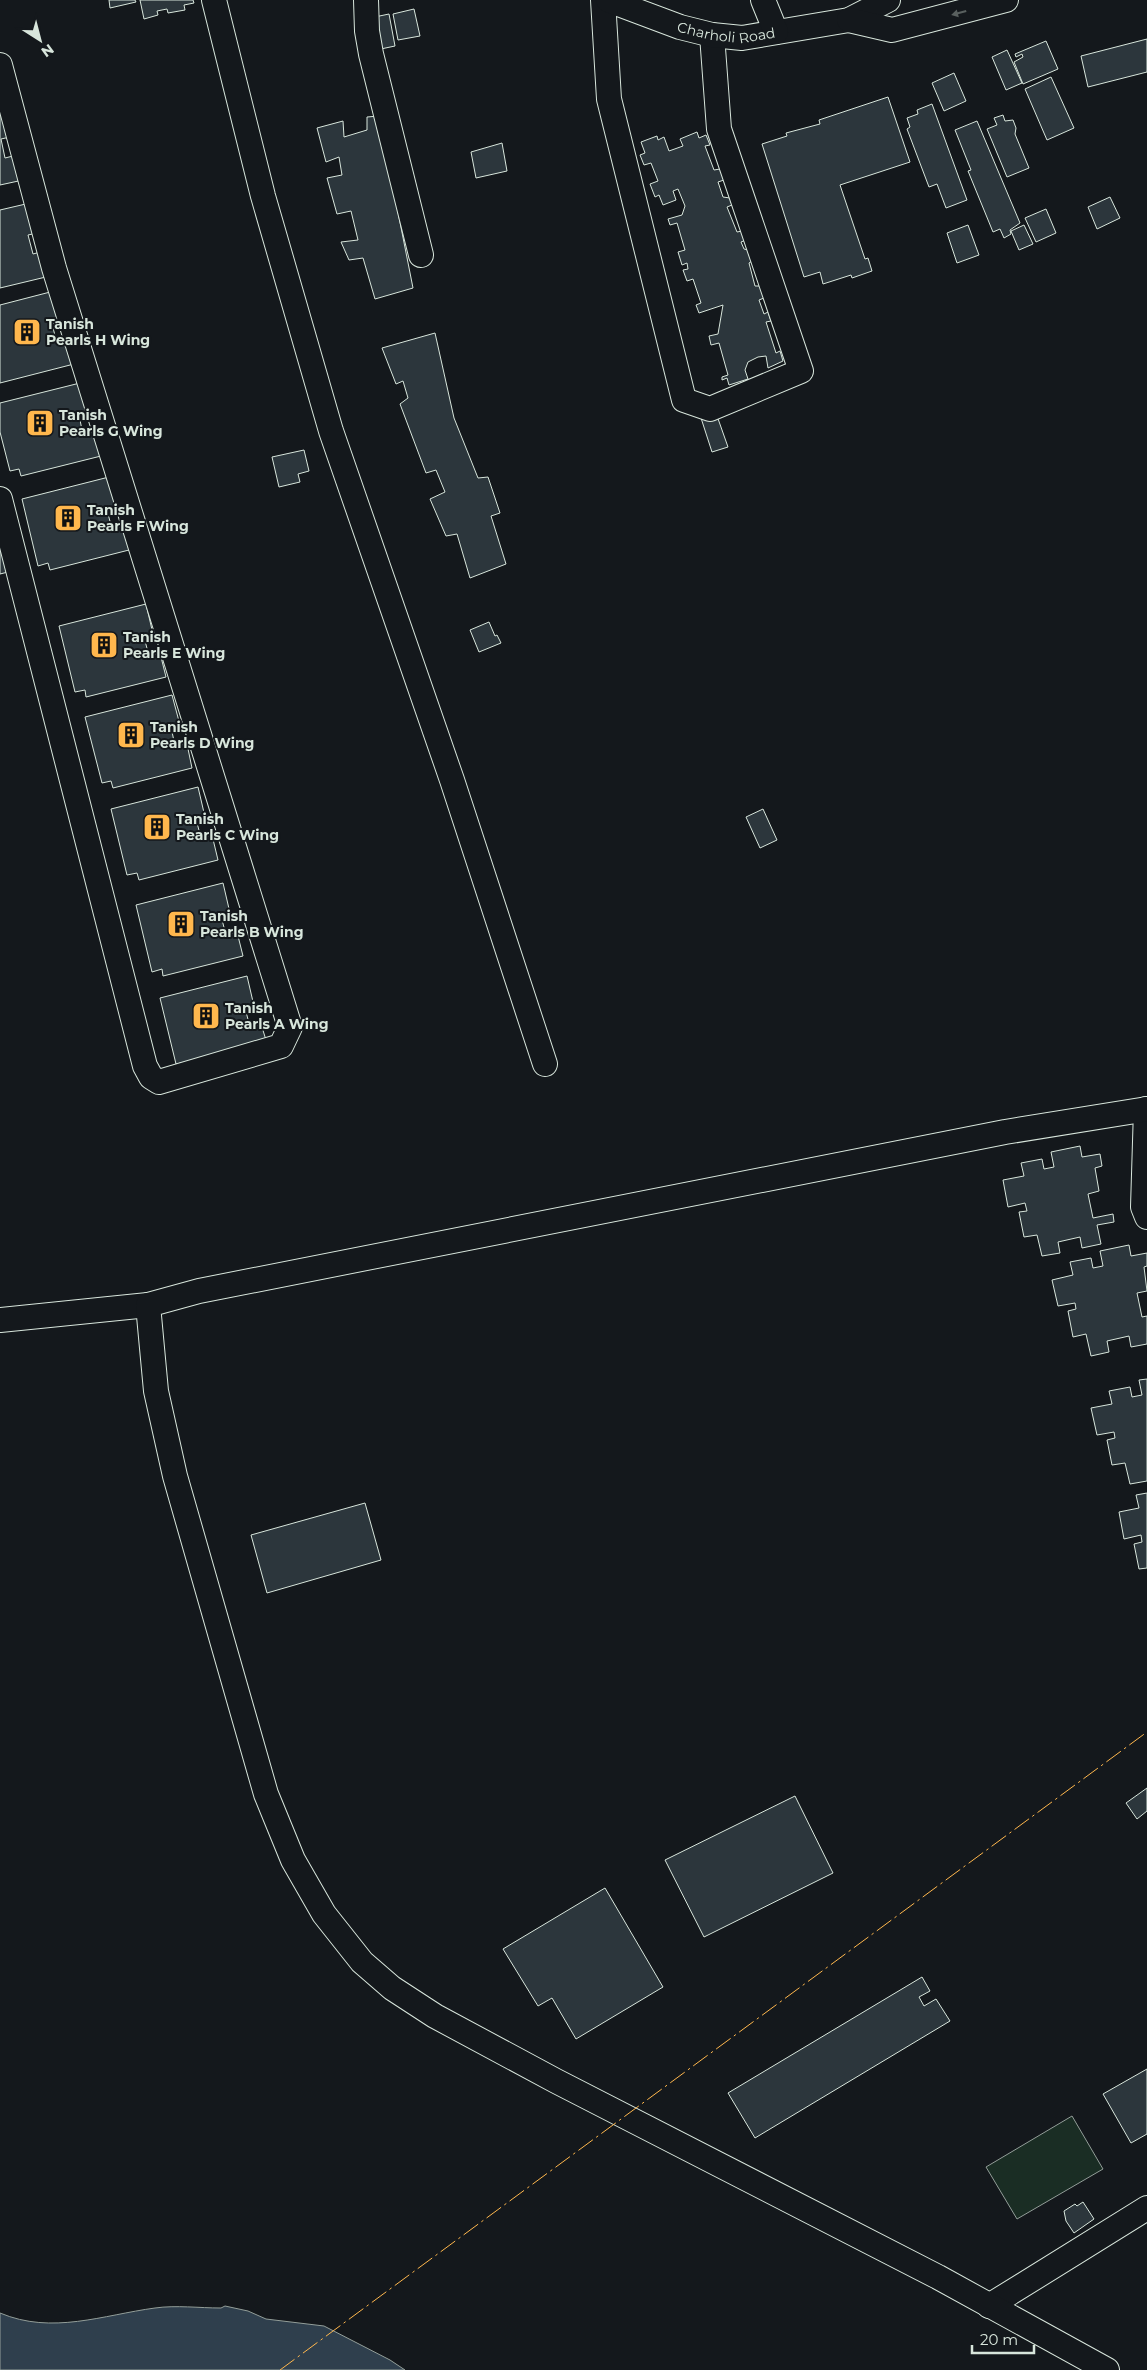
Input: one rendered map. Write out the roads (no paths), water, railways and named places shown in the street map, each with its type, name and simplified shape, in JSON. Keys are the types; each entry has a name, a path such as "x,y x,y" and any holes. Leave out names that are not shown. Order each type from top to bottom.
{"street":[{"path":"214,0 263,196 331,431 452,780 545,1064"},
{"path":"366,0 367,32 371,54 421,255"},
{"path":"602,0 609,99 684,400 710,409 801,371 719,129 712,35"},
{"path":"763,0 776,32"},
{"name":"Charholi Road","path":"621,3 712,35 742,38 849,20 888,0"},
{"name":"Charholi Road","path":"849,20 892,30 1006,0"},
{"path":"0,65 54,268 290,1027 281,1046 159,1082 151,1077 145,1066 0,499"},
{"path":"0,1320 148,1305 209,1290 986,1136 1147,1109 1143,1206 1147,1217"},
{"path":"148,1305 156,1391 175,1476 266,1794 293,1860 324,1914 362,1962 392,1988 435,2016 556,2081 938,2277 1107,2370"},
{"path":"989,2306 1147,2208"}],"water":[{"path":"225,2306 248,2311 266,2319 324,2326 390,2360 405,2370 0,2370 0,2313 19,2319 58,2323 163,2307 221,2308"}],"place":[{"name":"Tanish Pearls H Wing","path":"27,332"},
{"name":"Tanish Pearls G Wing","path":"40,423"},
{"name":"Tanish Pearls F Wing","path":"68,518"},
{"name":"Tanish Pearls E Wing","path":"104,645"},
{"name":"Tanish Pearls D Wing","path":"131,735"},
{"name":"Tanish Pearls C Wing","path":"157,827"},
{"name":"Tanish Pearls B Wing","path":"181,924"},
{"name":"Tanish Pearls A Wing","path":"206,1016"}]}
